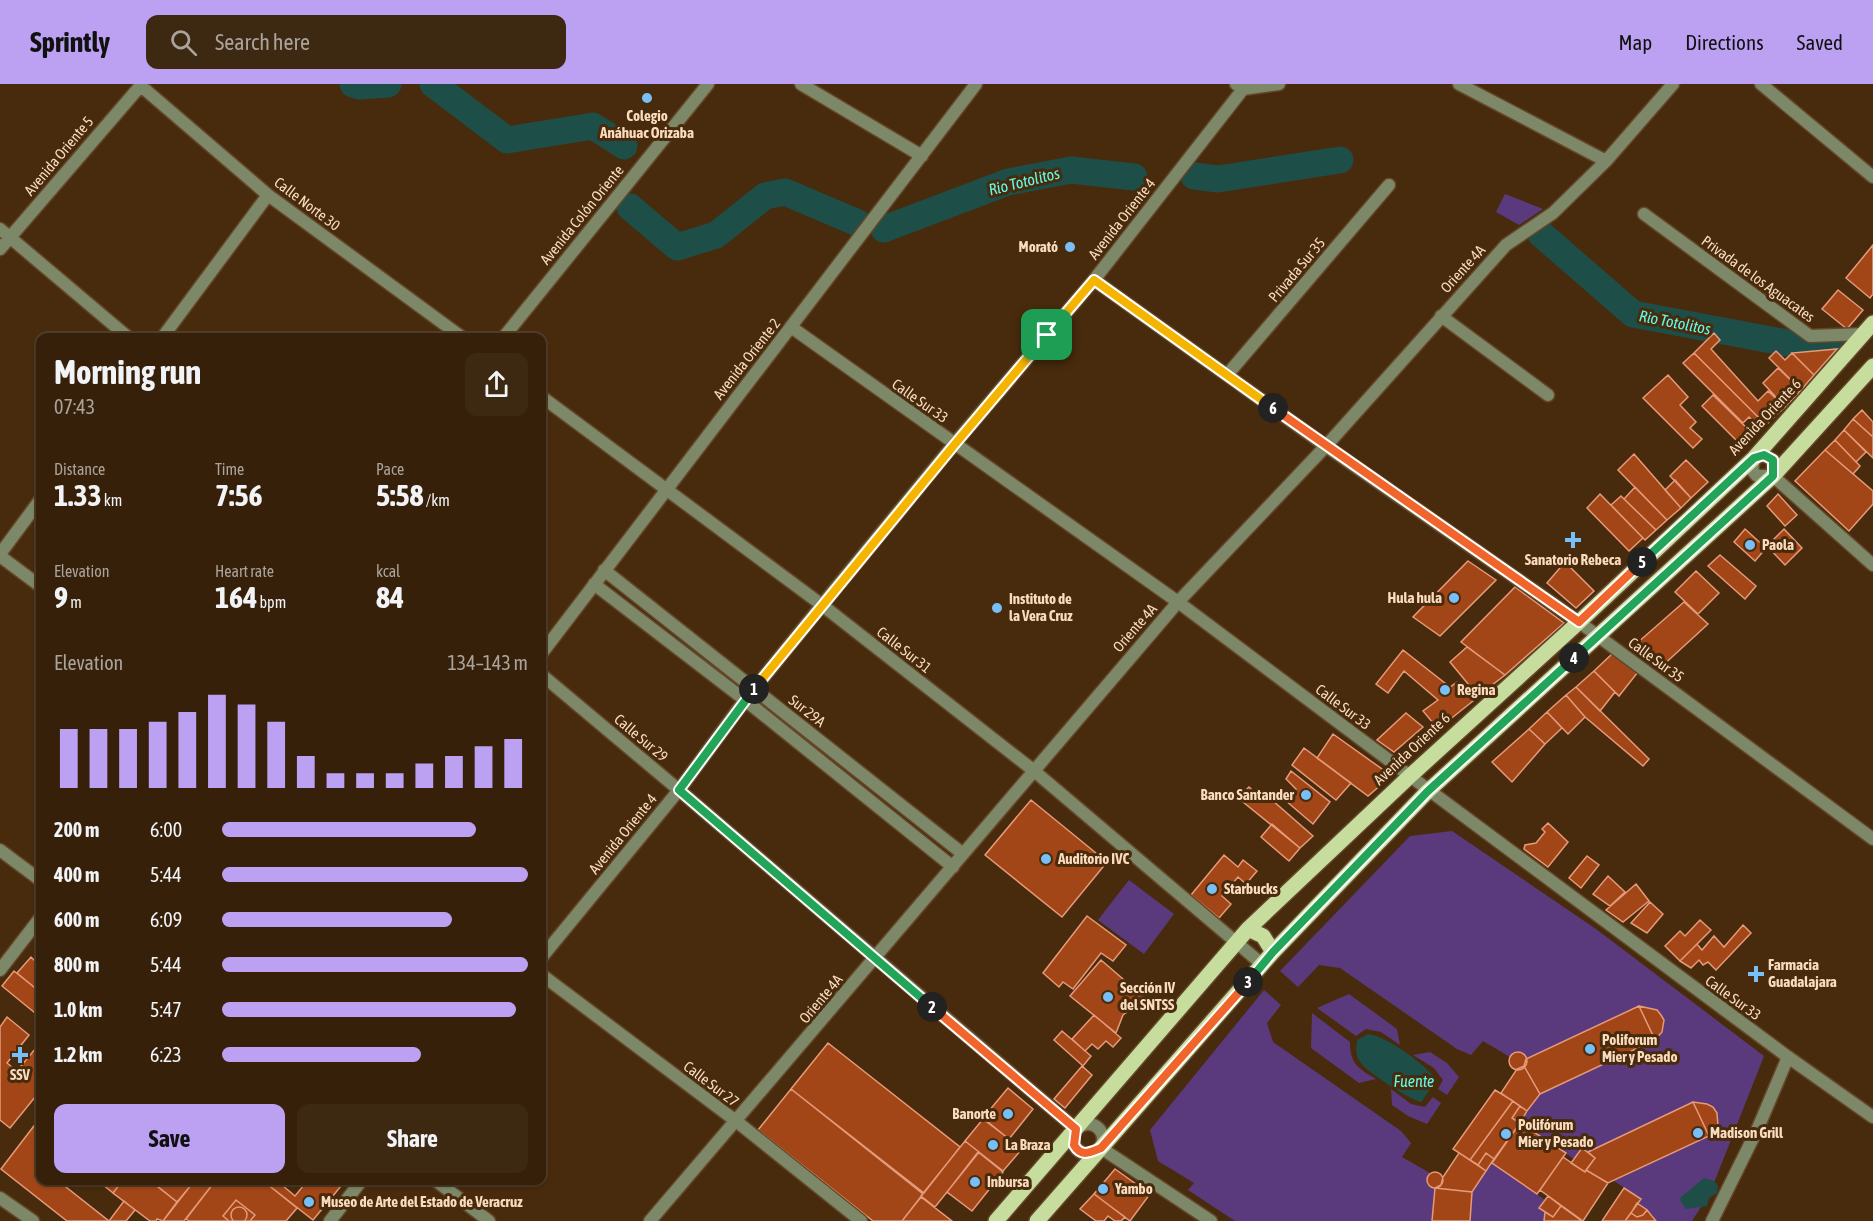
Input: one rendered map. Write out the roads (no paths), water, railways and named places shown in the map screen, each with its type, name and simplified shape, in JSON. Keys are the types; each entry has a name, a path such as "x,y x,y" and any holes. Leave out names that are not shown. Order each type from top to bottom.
{"main road":[{"name":"Avenida Oriente 6","path":"996,1221 1248,929 1754,458 1869,329"},
{"path":"1037,1221 1273,952 1428,791 1773,476 1873,366"},
{"path":"1248,929 1263,936 1273,952"}],"street":[{"name":"Avenida Colón Oriente","path":"507,333 708,84"},
{"path":"801,84 922,156"},
{"name":"Avenida Oriente 2","path":"546,648 976,84"},
{"path":"1242,86 1279,84"},
{"path":"1459,84 1606,161"},
{"name":"Oriente 4A","path":"650,1221 1178,602 1326,446 1506,244 1553,213 1606,161 1673,84"},
{"path":"1761,84 1873,177"},
{"name":"Calle Norte 30","path":"141,85 268,195 456,333"},
{"name":"Avenida Oriente 5","path":"0,249 141,85"},
{"name":"Avenida Oriente 4","path":"546,952 679,790 754,688 1094,280 1242,86"},
{"name":"Privada Sur 35","path":"1227,375 1389,185"},
{"path":"166,333 268,195"},
{"name":"Privada de los Aguacates","path":"1644,214 1810,336 1869,329"},
{"path":"0,229 123,333"},
{"name":"Calle Sur 35","path":"1094,280 1326,446 1579,622 1873,839"},
{"path":"1441,316 1548,395"},
{"name":"Calle Sur 33","path":"791,327 1178,602 1428,791 1873,1118"},
{"name":"Calle Sur 31","path":"546,399 822,605 1033,770 1263,965"},
{"path":"1754,458 1764,455 1771,458 1774,463 1773,476 1873,565"},
{"path":"36,506 0,555 36,583"},
{"name":"Sur 29A","path":"604,570 963,854"},
{"name":"Sur 29A","path":"594,584 745,700 953,867"},
{"name":"Calle Sur 29","path":"546,678 1076,1129"},
{"path":"0,850 36,877"},
{"path":"0,970 36,923"},
{"name":"Calle Sur 27","path":"546,978 736,1121 861,1221"},
{"path":"1712,1221 1758,1128 1788,1057"},
{"path":"1089,1124 1098,1127 1103,1133 1101,1148 1086,1154 1081,1153 1074,1145 1076,1129 1089,1124"},
{"path":"1101,1148 1211,1221"},
{"path":"330,1221 358,1185"},
{"path":"442,1185 489,1221"},
{"path":"0,1198 33,1221"}],"water":[{"name":"Fuente","path":"1368,1034 1386,1040 1406,1052 1437,1080 1421,1102 1389,1085 1361,1063 1357,1055 1357,1040"},
{"path":"1704,1178 1714,1181 1718,1186 1717,1193 1709,1198 1707,1206 1686,1209 1680,1200 1681,1197"}],"waterway":[{"name":"Rio Totolitos","path":"353,84 359,86 388,84"},
{"name":"Rio Totolitos","path":"433,84 507,140 593,126 624,146"},
{"name":"Rio Totolitos","path":"1194,176 1218,179 1340,160"},
{"name":"Rio Totolitos","path":"884,229 1008,182 1071,170 1134,177"},
{"name":"Rio Totolitos","path":"630,207 677,247 716,235 765,196 785,192 858,223"},
{"name":"Rio Totolitos","path":"1541,234 1633,314 1798,345 1838,344"}],"place":[{"name":"Colegio Anáhuac Orizaba","path":"647,98"},
{"name":"Morató","path":"1070,247"},
{"name":"Sanatorio Rebeca","path":"1573,540"},
{"name":"Paola","path":"1750,545"},
{"name":"Hula hula","path":"1454,598"},
{"name":"Instituto de la Vera Cruz","path":"997,608"},
{"name":"Regina","path":"1445,690"},
{"name":"Banco Santander","path":"1306,795"},
{"name":"Auditorio IVC","path":"1046,859"},
{"name":"Starbucks","path":"1212,889"},
{"name":"Farmacia Guadalajara","path":"1756,974"},
{"name":"Sección IV del SNTSS","path":"1108,997"},
{"name":"Poliforum Mier y Pesado","path":"1590,1049"},
{"name":"SSV","path":"20,1055"},
{"name":"Banorte","path":"1008,1114"},
{"name":"Madison Grill","path":"1698,1133"},
{"name":"Polifórum Mier y Pesado","path":"1506,1134"},
{"name":"La Braza","path":"993,1145"},
{"name":"Inbursa","path":"975,1182"},
{"name":"Yambo","path":"1103,1189"},
{"name":"Museo de Arte del Estado de Veracruz","path":"309,1202"}]}
